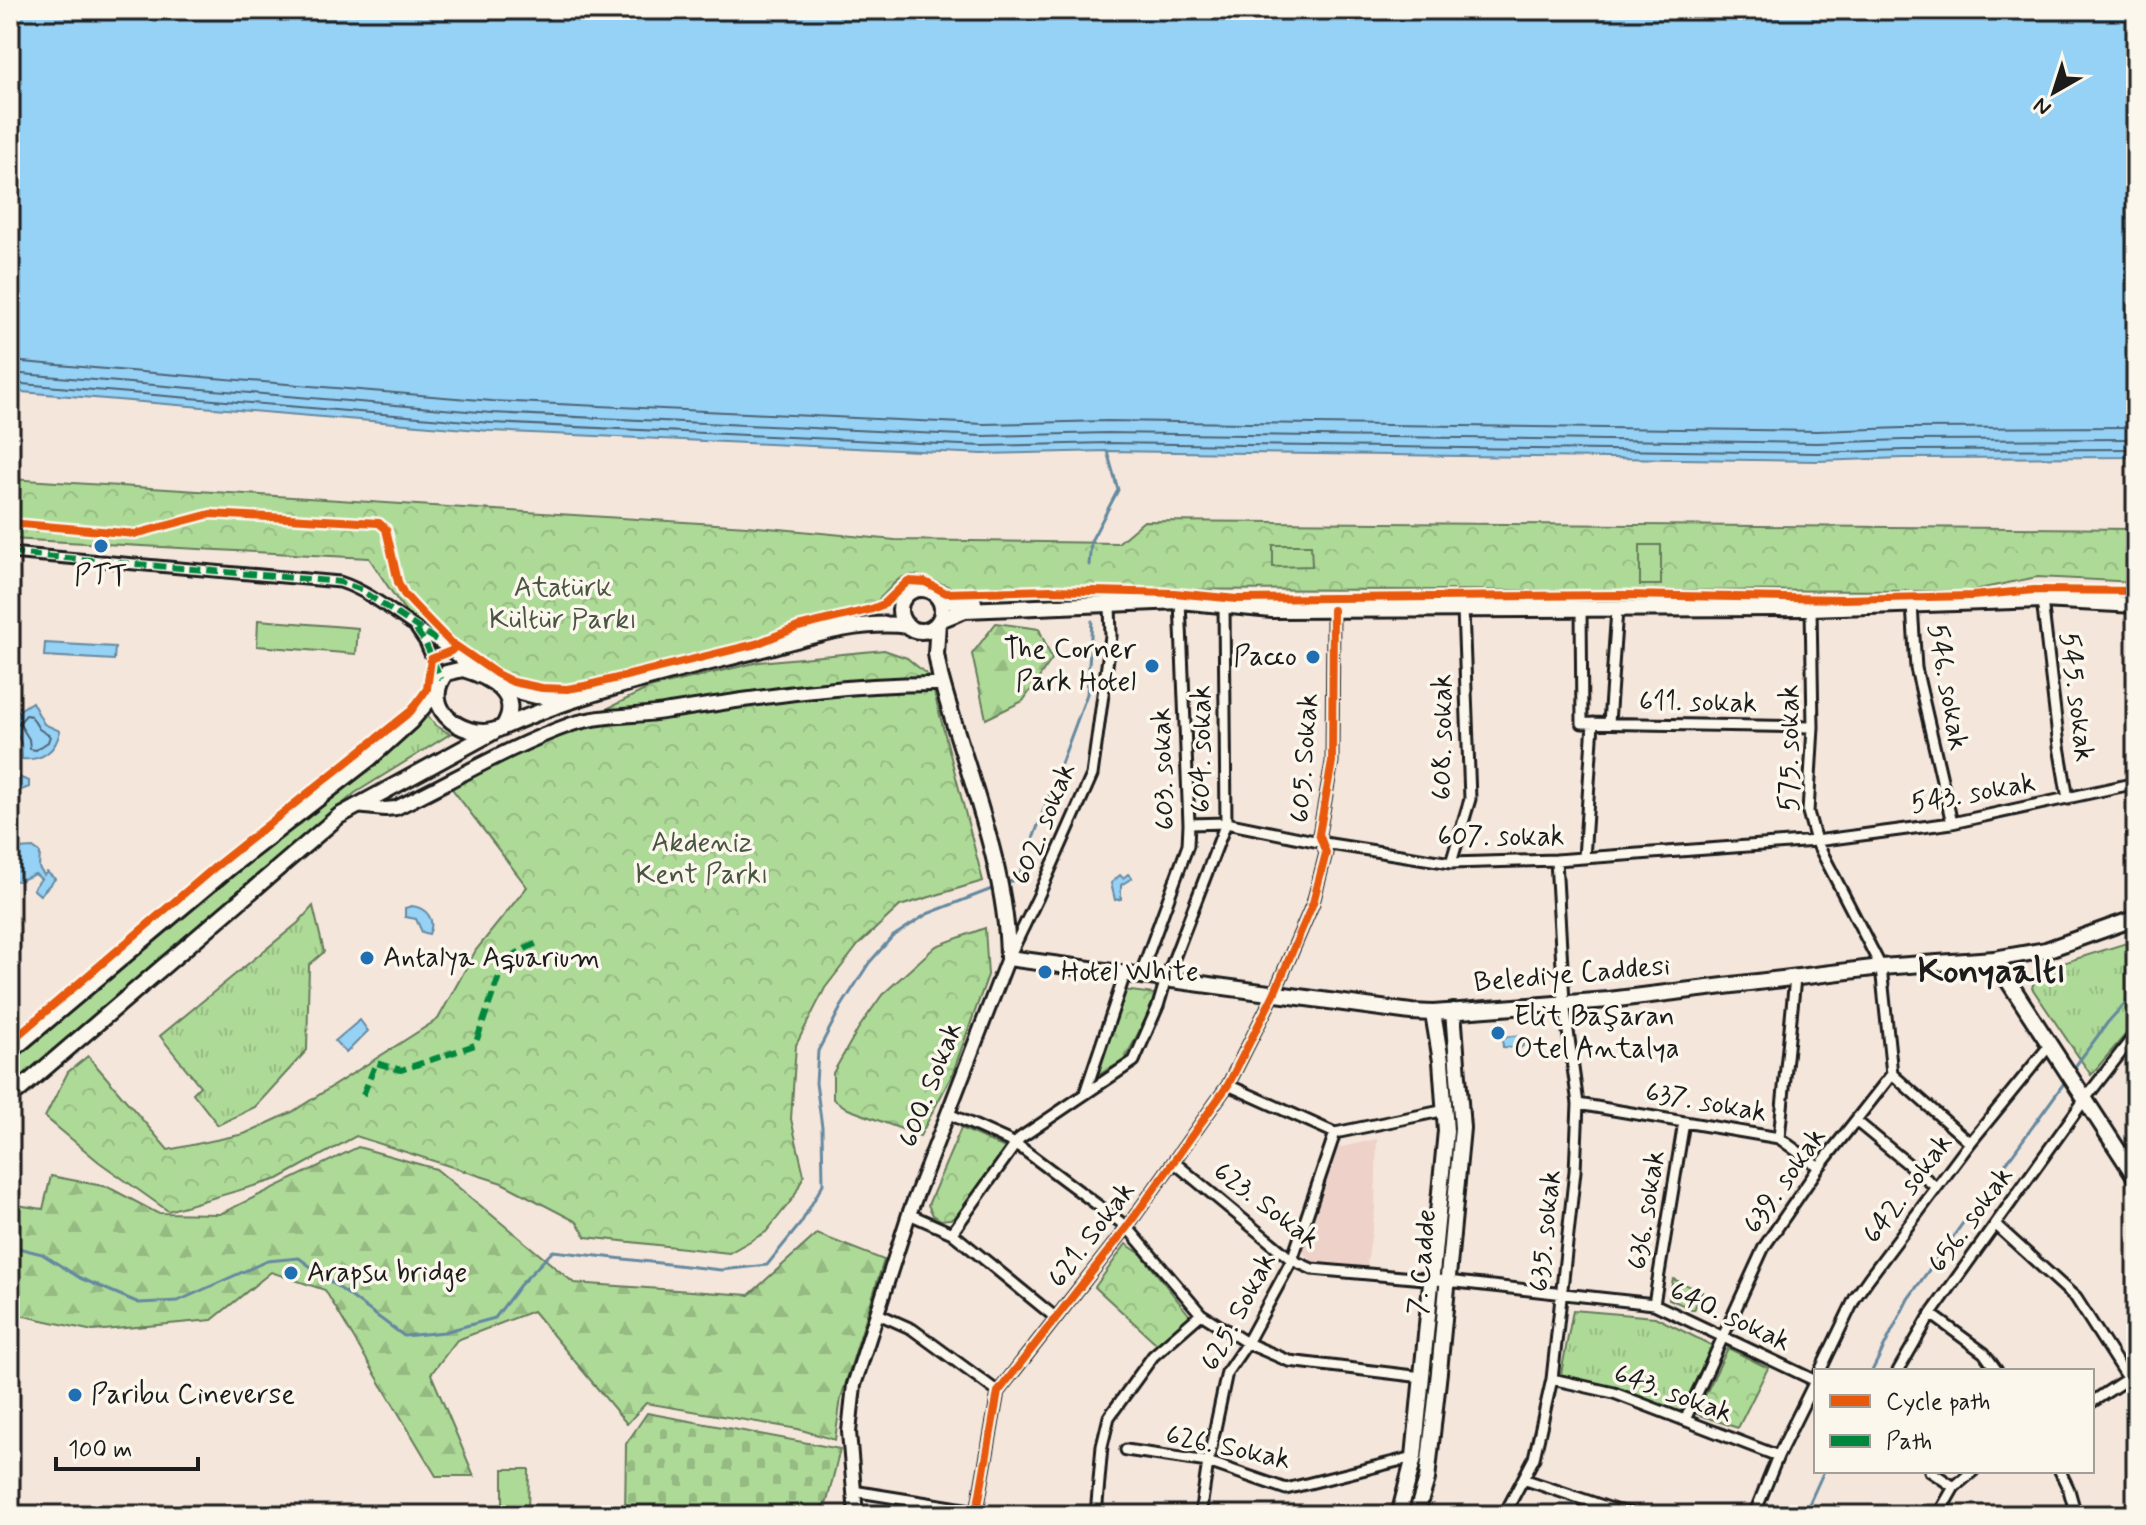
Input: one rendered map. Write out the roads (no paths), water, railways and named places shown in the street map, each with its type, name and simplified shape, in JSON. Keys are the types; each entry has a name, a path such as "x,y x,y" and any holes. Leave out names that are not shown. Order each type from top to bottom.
{"main road":[{"path":"10,1098 339,816 499,729 577,698 859,625 890,610 916,590 926,590 958,602 1110,601 1114,604"},
{"path":"936,595 941,604 936,654 941,679"},
{"path":"903,599 901,616 932,655 941,679"},
{"path":"859,625 926,630 965,610 1180,601 1255,610 1811,608 2042,600 2136,605"},
{"path":"10,1052 230,867 369,759 411,721 446,673 454,669 474,672 500,687 536,696 577,698"},
{"name":"600. Sokak","path":"941,679 997,870 1006,914 1008,958"},
{"path":"439,683 439,706 452,721 481,733 499,729 511,710 507,695 500,687"},
{"name":"Belediye Caddesi","path":"1008,958 1433,1013 1609,1000 1881,967 1994,959 2046,950 2136,918"},
{"path":"1994,959 2136,1178"},
{"name":"7. Cadde","path":"1399,1515 1414,1457 1422,1377 1462,1128 1453,1011"},
{"name":"7. Cadde","path":"1416,1515 1427,1479 1446,1110 1433,1013"}],"street":[{"path":"10,556 340,582 357,587 448,649 474,672"},
{"name":"545. sokak","path":"2042,600 2068,799"},
{"name":"603. sokak","path":"1085,1093 1188,845 1180,601"},
{"name":"602. sokak","path":"1008,958 1092,775 1114,604"},
{"name":"604. sokak","path":"952,1233 1020,1138 1134,1061 1158,1006 1226,823 1224,605"},
{"name":"546. sokak","path":"1912,605 1916,668 1952,823"},
{"name":"575. sokak","path":"1811,608 1813,727 1808,812 1816,841 1881,967"},
{"name":"608. sokak","path":"1451,863 1470,799 1463,609"},
{"path":"1581,609 1588,723 1584,858"},
{"name":"605. Sokak","path":"1274,994 1313,903 1326,853 1319,834 1332,762 1333,610"},
{"path":"1609,723 1617,610"},
{"path":"411,624 425,642 439,683"},
{"path":"355,806 396,808 517,747 589,720 791,692 941,679"},
{"name":"611. sokak","path":"1588,723 1813,727"},
{"name":"543. sokak","path":"1816,841 1952,823 2136,783"},
{"name":"607. sokak","path":"1189,824 1226,823 1324,843 1451,863 1556,860 1816,841"},
{"name":"635. sokak","path":"1523,1479 1534,1458 1552,1379 1575,1171 1578,1104 1564,1002 1556,860"},
{"name":"600. Sokak","path":"856,1515 849,1432 854,1385 909,1214 1008,958"},
{"path":"1881,967 1892,1074 1970,1143"},
{"path":"1779,1138 1795,978"},
{"name":"621. Sokak","path":"977,1511 998,1392 1175,1163 1228,1085 1274,994"},
{"name":"656. sokak","path":"1899,1369 1931,1314 2136,1033"},
{"name":"642. sokak","path":"1821,1369 1855,1298 1936,1187 2049,1046"},
{"name":"639. sokak","path":"1685,1420 1764,1247 1819,1167 1892,1074"},
{"path":"1228,1085 1335,1133 1446,1110"},
{"name":"637. sokak","path":"1578,1104 1779,1138 1819,1167"},
{"path":"947,1113 1016,1144 1127,1227 1201,1314 1247,1343 1289,1361 1422,1377"},
{"path":"1856,1121 1936,1187"},
{"name":"636. sokak","path":"1654,1304 1684,1122"},
{"name":"625. Sokak","path":"1200,1515 1227,1372 1247,1343 1292,1260 1335,1133"},
{"name":"623. Sokak","path":"1175,1163 1292,1260 1312,1269 1439,1281"},
{"path":"909,1214 952,1233 1056,1318"},
{"path":"1996,1225 2076,1298 2132,1376 2136,1392"},
{"name":"640. sokak","path":"1439,1281 1654,1304 1814,1380"},
{"path":"876,1313 912,1329 998,1392"},
{"path":"1096,1515 1102,1446 1109,1417 1153,1356 1201,1314"},
{"path":"1931,1314 1984,1353 1996,1369"},
{"path":"2094,1401 2132,1376"},
{"name":"643. sokak","path":"1552,1379 1614,1393 1778,1456"},
{"path":"1754,1515 1778,1456 1814,1385"},
{"name":"626. Sokak","path":"1126,1450 1208,1462 1286,1489 1414,1457"},
{"path":"1933,1473 1954,1487"},
{"path":"1938,1515 1954,1487 1971,1473"},
{"path":"2061,1473 2076,1515"},
{"path":"1504,1515 1523,1479 1614,1512 1642,1515"},
{"path":"853,1491 1002,1515"}],"water":[{"path":"10,10 2136,10 2136,457 1817,461 1107,451 983,454 490,431 10,391"},
{"path":"45,643 115,647 114,660 44,656"},
{"path":"32,702 44,724 60,731 47,753 22,759 21,742 10,723 10,716"},
{"path":"10,774 29,781 29,787 19,791 10,804"},
{"path":"10,814 15,826 10,828"},
{"path":"10,828 11,834 19,842 15,845 17,849 33,848 40,853 39,868 44,875 47,872 55,879 40,895 33,889 41,879 35,874 19,881 10,880 15,851 10,848"},
{"path":"1128,874 1132,878 1121,885 1121,899 1115,900 1111,883 1120,875 1123,878"},
{"path":"412,906 422,909 429,916 429,934 422,932 416,919 405,917 405,908"},
{"path":"360,1020 368,1031 346,1053 335,1041"},
{"path":"1523,1035 1524,1045 1520,1048 1503,1047 1502,1037"}],"waterway":[{"path":"1089,565 1091,541 1118,490 1107,451"},
{"path":"1004,884 1012,881 1021,871 1087,694 1092,621"},
{"path":"10,1246 42,1254 80,1278 139,1303 178,1301 267,1261 299,1258 404,1336 444,1332 495,1318 520,1285 553,1251 721,1270 767,1265 801,1223 823,1184 822,1127 816,1083 818,1051 841,1007 869,963 892,937 927,914 997,887"},
{"path":"2071,1072 2108,1022 2136,991"},
{"path":"1873,1369 1908,1299 2067,1079"},
{"path":"1804,1515 1823,1473"}],"place":[{"name":"PTT","path":"101,546"},
{"name":"Pacco","path":"1313,657"},
{"name":"The Corner Park Hotel","path":"1152,666"},
{"name":"Antalya Aquarium","path":"367,958"},
{"name":"Hotel White","path":"1045,972"},
{"name":"Elit Başaran Otel Antalya","path":"1498,1033"},
{"name":"Arapsu bridge","path":"291,1273"},
{"name":"Paribu Cineverse","path":"75,1395"}],"district":[{"name":"Konyaaltı","path":"1992,972"}],"park label":[{"name":"Atatürk Kültür Parkı","path":"563,604"},
{"name":"Akdeniz Kent Parkı","path":"702,859"}]}
